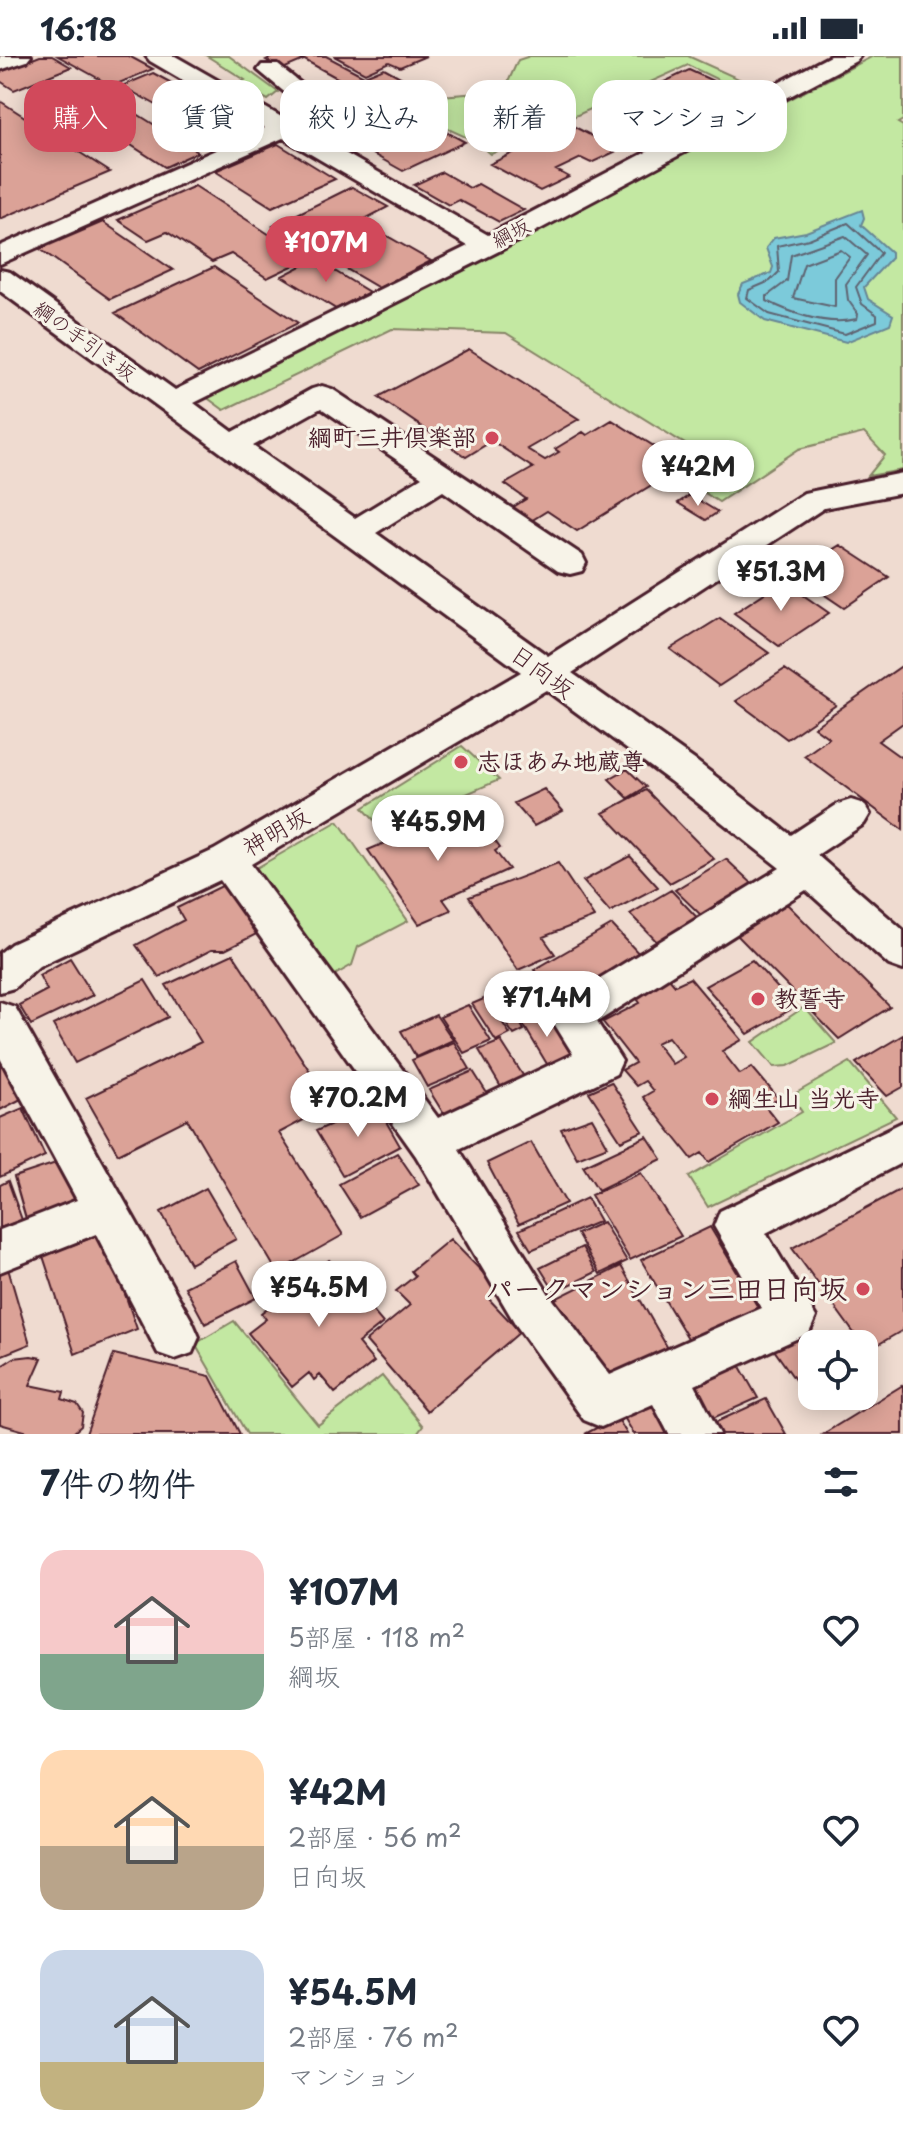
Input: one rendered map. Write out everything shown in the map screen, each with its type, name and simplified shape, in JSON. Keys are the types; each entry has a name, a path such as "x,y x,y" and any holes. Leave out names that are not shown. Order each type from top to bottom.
{"street":[{"path":"0,63 19,56"},
{"path":"158,56 280,126"},
{"name":"綱坂","path":"171,403 488,246 848,56"},
{"path":"270,70 283,80"},
{"path":"0,256 280,131"},
{"path":"325,152 488,246"},
{"name":"綱の手引き坂","path":"0,278 171,403"},
{"path":"230,446 322,395 570,563"},
{"name":"日向坂","path":"171,403 683,771 799,862 903,954"},
{"path":"352,534 444,477"},
{"name":"神明坂","path":"0,976 25,955 227,860 545,674 815,500 903,483"},
{"path":"431,1142 601,1061 571,1017 799,862 851,814"},
{"path":"227,860 431,1142 532,1309 601,1403 793,1317 736,1226 903,1141"},
{"path":"0,1019 175,1337"},
{"path":"0,1251 106,1209"},
{"path":"663,1375 696,1434"}],"green space":[{"path":"207,56 229,56 262,80 245,80"},
{"path":"530,56 688,56 741,80 719,80 688,65 655,80 592,80 592,108 576,116 576,80 509,80 518,60"},
{"path":"873,56 903,56 903,120 898,123 903,126 903,470 868,476 885,455 864,433 799,449 719,502 677,475 694,464 688,446 506,333 392,329 224,410 202,394 357,324 688,152 787,152 787,101"},
{"path":"264,82 278,92 268,100 264,98"},
{"path":"464,94 464,136 448,129 448,95"},
{"path":"462,746 499,780 383,830 363,808"},
{"path":"338,821 408,921 358,947 352,965 333,976 253,870"},
{"path":"804,1007 836,1043 788,1066 774,1067 753,1042"},
{"path":"850,1062 896,1117 708,1207 689,1177 802,1112 791,1096"},
{"path":"234,1321 318,1425 382,1376 423,1426 417,1434 247,1434 195,1344"}],"water":[{"path":"862,210 864,218 861,225 891,252 891,258 864,287 868,299 893,315 890,324 846,342 765,321 740,302 738,294 743,284 771,273 773,267 766,248 774,238 806,232"}],"building":[{"path":"40,56 52,56 71,67 39,80 24,80 24,86 14,90 0,81 0,72"},
{"path":"58,56 129,56 153,69 126,80 101,80"},
{"path":"274,56 305,56 300,58 304,60 283,69 266,60"},
{"path":"326,56 364,76 356,80 341,80 301,58"},
{"path":"334,56 426,56 400,67 389,62 365,73"},
{"path":"384,68 406,80 355,80"},
{"path":"689,70 711,80 668,80"},
{"path":"153,73 166,80 152,80 152,103 136,94 136,80"},
{"path":"0,101 24,116 24,152 79,152 110,172 0,219"},
{"path":"136,113 152,123 152,152 198,152 165,167 136,148"},
{"path":"576,128 592,136 592,152 615,152 591,163 581,158 556,170 569,177 540,191 490,164 515,152 576,152"},
{"path":"448,133 464,141 448,150"},
{"path":"278,144 280,152 291,152 335,179 272,207 215,171"},
{"path":"369,152 444,152 403,171"},
{"path":"442,172 470,188 478,184 524,210 499,222 459,200 449,205 414,185"},
{"path":"195,186 307,259 267,278 231,254 212,262 167,232 148,240 118,220"},
{"path":"352,187 388,207 361,221 431,261 379,288 273,226"},
{"path":"103,222 173,270 110,299 40,249"},
{"path":"315,259 369,292 336,309 282,276"},
{"path":"214,267 298,323 198,373 115,313"},
{"name":"綱町三井倶楽部","path":"469,349 579,419 527,449 545,460 559,452 555,449 583,432 587,435 612,420 684,465 577,531 547,511 526,524 507,511 526,499 505,484 533,468 492,441 466,457 378,397"},
{"path":"690,495 718,512 706,520 678,503"},
{"path":"840,545 889,577 844,608 794,574"},
{"path":"783,581 829,613 779,646 734,613"},
{"path":"720,618 769,653 719,686 670,649"},
{"path":"903,665 903,723 878,741 903,759 903,830 804,756 829,738 814,727"},
{"path":"785,669 836,705 787,739 736,701"},
{"path":"627,769 646,787 628,798 609,779"},
{"path":"544,789 563,811 534,826 514,803"},
{"path":"646,790 714,859 670,883 603,813"},
{"path":"463,810 477,828 483,825 500,848 495,851 509,869 443,899 451,910 419,924 368,850"},
{"path":"630,856 658,887 610,912 583,881"},
{"path":"726,859 757,888 706,920 675,890"},
{"path":"558,863 594,917 543,937 555,954 518,970 469,897"},
{"path":"232,881 268,928 225,950 211,950 159,977 136,945 184,920 177,908"},
{"path":"671,890 706,927 665,950 630,914"},
{"path":"787,904 890,1007 839,1039 736,934"},
{"path":"612,925 643,958 565,1004 534,970"},
{"path":"233,954 332,1105 279,1133 343,1235 277,1272 187,1119 118,1154 86,1098 201,1042 166,985"},
{"path":"70,958 93,995 31,1025 19,1005 47,990 39,975"},
{"path":"752,960 795,1007 748,1034 705,986"},
{"path":"669,978 675,985 690,978 742,1040 722,1051 740,1074 752,1067 779,1099 765,1106 778,1122 709,1162 702,1153 692,1159 643,1097 653,1091 645,1081 636,1086 622,1070 635,1063 603,1022 640,1003 635,996","holes":["668,1037 684,1057 672,1064 656,1043"]},
{"path":"145,980 168,1017 75,1063 53,1025"},
{"path":"516,983 536,1011 518,1019 524,1030 514,1035 487,997"},
{"path":"486,998 510,1034 496,1041 472,1004"},
{"path":"468,1005 491,1041 464,1053 440,1017"},
{"path":"544,1009 574,1059 550,1069 520,1019"},
{"path":"436,1015 453,1040 416,1057 401,1031"},
{"path":"903,1035 903,1087 887,1096 856,1063"},
{"path":"501,1041 528,1083 505,1094 479,1050"},
{"path":"454,1042 470,1069 427,1087 412,1060"},
{"path":"3,1065 23,1098 0,1110 0,1066"},
{"path":"473,1071 490,1098 445,1116 429,1090"},
{"path":"611,1082 643,1131 621,1141 589,1092"},
{"path":"376,1104 400,1146 343,1176 316,1131"},
{"path":"23,1108 45,1156 0,1177 0,1118"},
{"path":"592,1118 608,1146 577,1158 561,1129"},
{"path":"647,1136 662,1159 598,1190 583,1166"},
{"path":"531,1142 566,1203 519,1224 487,1163"},
{"path":"397,1153 419,1185 360,1217 339,1184"},
{"path":"62,1161 77,1208 28,1226 14,1177"},
{"path":"641,1173 681,1236 630,1260 591,1195"},
{"path":"8,1181 22,1220 0,1228 0,1185"},
{"path":"206,1188 236,1239 190,1264 161,1212"},
{"name":"パークマンション三田日向坂","path":"903,1188 903,1330 878,1345 878,1330 852,1330 792,1248"},
{"path":"587,1198 600,1221 531,1250 519,1230"},
{"path":"603,1222 627,1261 600,1274 577,1234"},
{"path":"710,1227 759,1309 689,1340 641,1260"},
{"path":"104,1233 137,1329 75,1354 43,1256"},
{"path":"450,1239 499,1289 488,1298 520,1332 427,1411 366,1341 410,1305 396,1291 415,1276 411,1271"},
{"path":"582,1247 596,1272 555,1292 540,1268"},
{"path":"329,1260 344,1277 350,1272 377,1303 370,1308 383,1323 358,1343 374,1362 335,1393 320,1375 314,1380 309,1373 292,1387 248,1333 266,1319 261,1313"},
{"path":"236,1261 256,1298 205,1324 185,1287"},
{"path":"7,1265 30,1344 0,1356 0,1268"},
{"path":"621,1266 670,1352 608,1376 549,1302"},
{"path":"798,1332 798,1384 772,1347"},
{"path":"114,1354 210,1376 240,1434 86,1434"},
{"path":"14,1358 42,1358 30,1385 64,1392 62,1399 77,1404 83,1413 81,1426 72,1434 35,1434 0,1424 0,1367"},
{"path":"738,1363 758,1398 713,1418 694,1384"},
{"path":"903,1385 903,1434 823,1434 862,1410 878,1410 878,1400"},
{"path":"652,1398 673,1431 668,1434 634,1434 622,1414"},
{"path":"766,1399 786,1434 720,1434 714,1423"},
{"path":"617,1417 627,1434 585,1434"}],"place":[{"name":"綱町三井倶楽部","path":"492,438"},
{"name":"志ほあみ地蔵尊","path":"461,762"},
{"name":"教誓寺","path":"758,999"},
{"name":"綱生山 当光寺","path":"712,1099"},
{"name":"パークマンション三田日向坂","path":"863,1289"}]}
